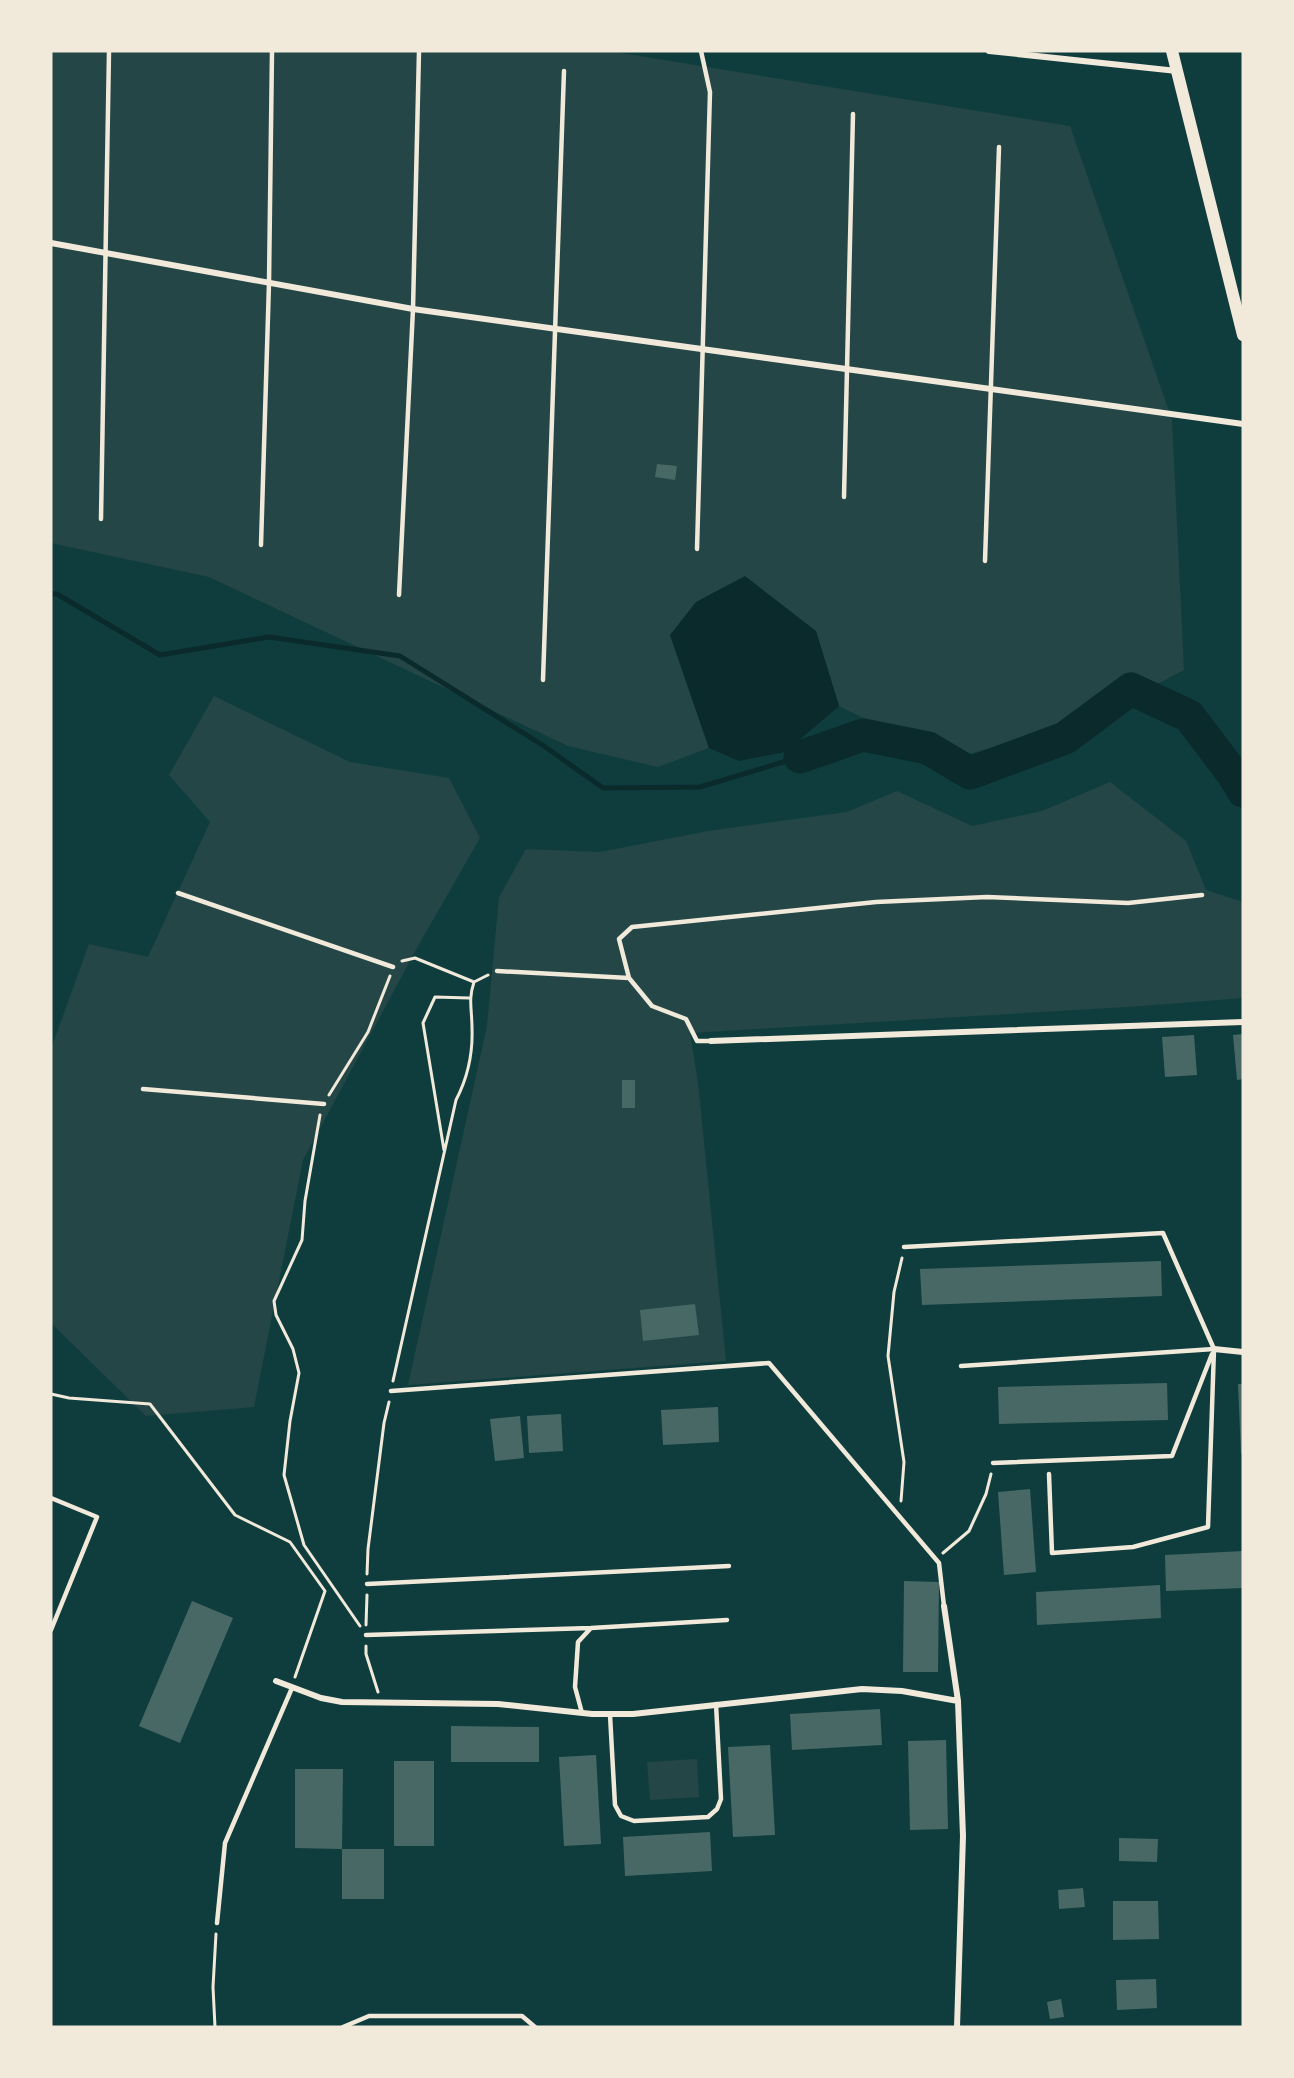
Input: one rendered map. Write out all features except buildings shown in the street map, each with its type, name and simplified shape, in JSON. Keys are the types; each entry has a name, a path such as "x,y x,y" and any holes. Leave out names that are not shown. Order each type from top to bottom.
{"main road":[{"path":"1172,51 1243,335"}],"street":[{"path":"989,51 1178,71"},
{"path":"51,243 413,309 1243,424"},
{"path":"711,1041 1243,1022"},
{"path":"1214,1349 1243,1352"},
{"path":"944,1606 958,1701 963,1836 957,2027"},
{"path":"276,1681 321,1698 342,1702 498,1704 610,1715 862,1689 902,1691 958,1701"}],"lane":[{"path":"102,519 109,51"},
{"path":"261,545 269,283 272,51"},
{"path":"399,595 413,309 419,51"},
{"path":"697,549 710,92 701,51"},
{"path":"543,680 564,71"},
{"path":"844,496 853,114"},
{"path":"985,561 999,147"},
{"path":"178,893 393,967"},
{"path":"711,1041 697,1041 686,1019 652,1006 629,978 619,939 632,927 876,902 987,897 1128,903 1202,895"},
{"path":"497,971 629,978"},
{"path":"143,1089 324,1104"},
{"path":"904,1247 1163,1233 1214,1349 1208,1527 1133,1547 1052,1554 1049,1474"},
{"path":"961,1366 1214,1349"},
{"path":"993,1463 1172,1456 1214,1349"},
{"path":"391,1391 769,1363 939,1563 944,1606"},
{"path":"51,1498 97,1517 51,1630"},
{"path":"367,1584 729,1566"},
{"path":"366,1635 591,1628 727,1620"},
{"path":"582,1713 575,1687 578,1642 591,1628"},
{"path":"217,1923 225,1843 292,1688"},
{"path":"610,1715 615,1804 621,1816 634,1821 708,1817 717,1809 721,1799 716,1704"},
{"path":"343,2027 369,2016 522,2016 535,2027"}],"path":[{"path":"366,1635 304,1545 284,1475 290,1420 299,1373 293,1349 276,1315 274,1301 302,1240 305,1201 324,1104 368,1032 396,962 415,958 474,982"},
{"path":"381,1702 366,1654 366,1635 368,1549 384,1423 456,1100 466,1080 471,1056 472,1028 469,998 474,982 497,971"},
{"path":"444,1155 423,1023 435,997 469,998"},
{"path":"900,1517 904,1462 888,1356 894,1292 904,1247"},
{"path":"51,1394 69,1398 150,1404 235,1515 290,1542 325,1591 292,1688"},
{"path":"935,1559 969,1531 986,1494 993,1463"},
{"path":"215,2027 213,1987 217,1923"}],"shaded area":[{"path":"51,51 609,51 1070,126 1172,420 1184,670 1089,720 948,760 839,706 816,631 670,635 709,748 658,767 568,746 209,577 51,543"},
{"path":"745,576 816,631 839,706 785,752 739,761 709,748 670,635 696,602"},
{"path":"214,696 350,762 449,778 480,838 418,946 303,1160 254,1407 146,1416 51,1323 51,1049 89,944 148,957 210,822 169,775"},
{"path":"1110,782 1186,841 1206,890 1243,902 1243,998 690,1033 698,1083 726,1361 408,1385 487,1026 499,897 526,849 600,852 708,831 847,812 897,791 972,826 1042,811"},
{"path":"697,1759 699,1797 650,1800 647,1762"}],"waterway":[{"path":"51,594 57,594 160,655 269,637 400,656 544,746 603,788 700,787 800,757"},
{"path":"800,757 863,735 928,748 970,773 1065,738 1131,689 1189,716 1233,774 1243,791"}]}
